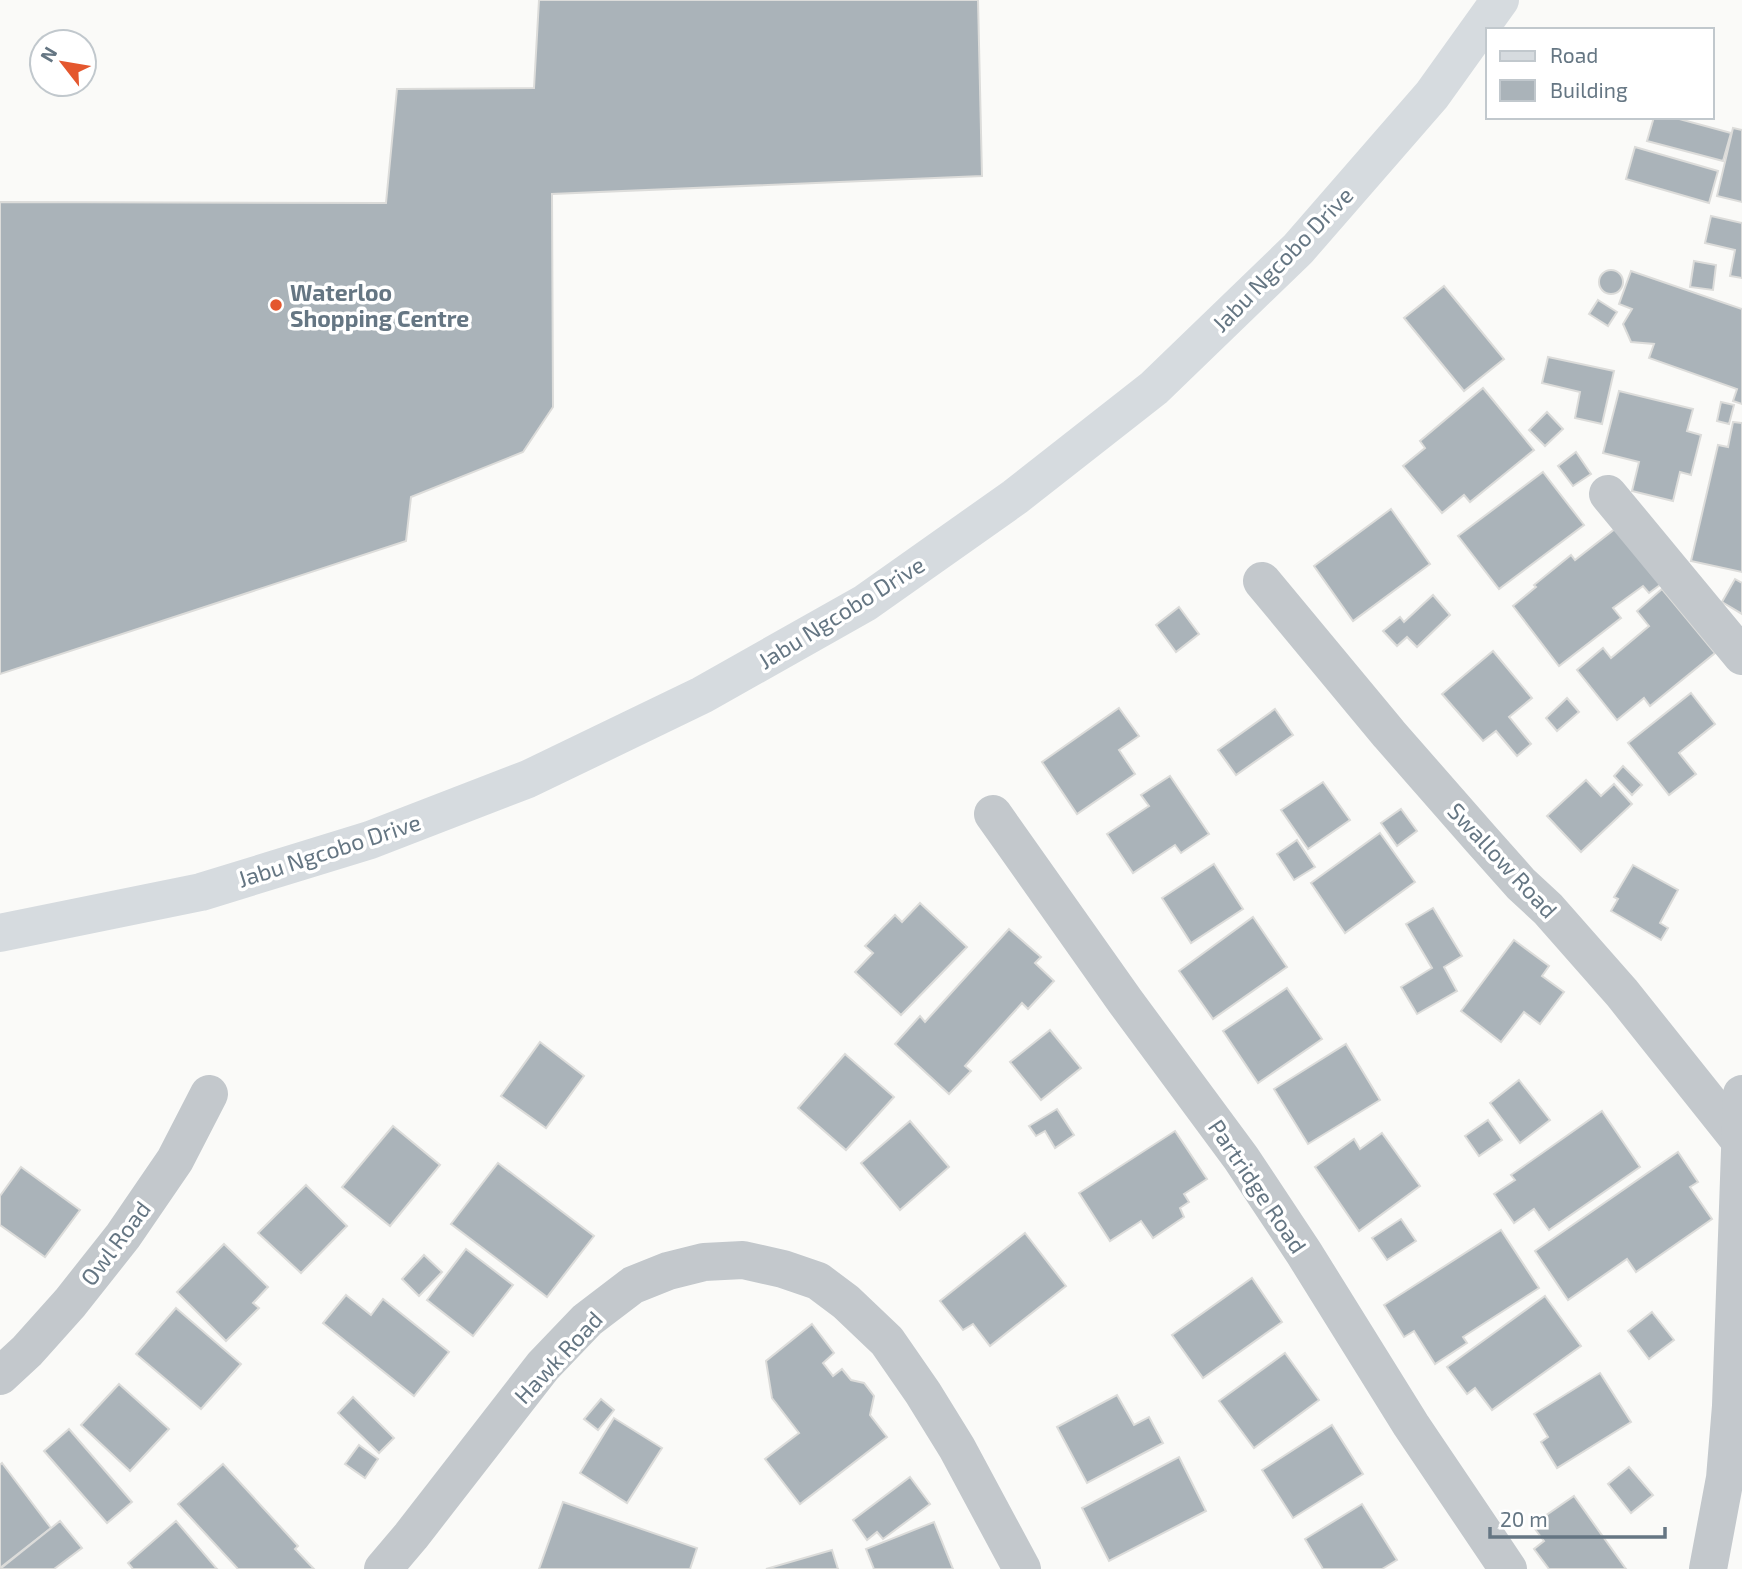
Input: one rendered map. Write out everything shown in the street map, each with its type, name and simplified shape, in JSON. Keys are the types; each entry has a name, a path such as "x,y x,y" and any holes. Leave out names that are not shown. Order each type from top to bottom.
{"main road":[{"name":"Jabu Ngcobo Drive","path":"0,933 201,892 370,840 528,779 702,695 865,603 1015,497 1154,388 1298,249 1433,95 1500,0"}],"street":[{"path":"1608,494 1742,656"},
{"name":"Swallow Road","path":"1262,581 1480,839 1595,962 1740,1141"},
{"name":"Partridge Road","path":"993,814 1125,1001 1241,1158 1304,1253 1411,1425 1508,1569"},
{"name":"Owl Road","path":"0,1376 27,1351 70,1303 123,1236 175,1160 209,1094"},
{"path":"1708,1569 1725,1478 1730,1418 1742,1094"},
{"name":"Hawk Road","path":"383,1569 543,1366 587,1320 633,1285 668,1271 704,1262 743,1260 783,1269 818,1281 846,1302 887,1341 957,1448 1022,1569"}],"building":[{"name":"Waterloo Shopping Centre","path":"539,0 978,0 982,176 552,194 553,407 523,452 411,497 406,541 0,674 0,202 386,203 397,89 534,88"},
{"path":"1653,119 1679,119 1731,133 1723,161 1647,141"},
{"path":"1733,128 1742,130 1742,202 1717,196"},
{"path":"1635,147 1718,171 1709,203 1626,179"},
{"path":"1711,216 1742,223 1742,278 1730,276 1735,250 1705,243"},
{"path":"1694,261 1716,265 1713,290 1690,287"},
{"path":"1611,270 1619,274 1623,282 1619,290 1611,294 1603,290 1599,282 1603,274"},
{"path":"1631,271 1742,309 1742,404 1733,401 1737,389 1649,358 1654,344 1631,342 1623,324 1632,309 1619,304"},
{"path":"1444,286 1504,359 1464,391 1404,318"},
{"path":"1598,300 1617,312 1608,326 1589,314"},
{"path":"1548,357 1614,371 1602,424 1575,418 1580,392 1542,383"},
{"path":"1483,388 1534,450 1470,502 1464,495 1442,513 1403,466 1425,448 1420,441"},
{"path":"1619,391 1693,409 1687,431 1701,435 1691,475 1680,472 1673,501 1632,491 1639,462 1603,453"},
{"path":"1721,402 1734,405 1729,424 1717,421"},
{"path":"1547,412 1563,429 1545,446 1529,430"},
{"path":"1733,422 1742,423 1742,572 1691,561 1718,445 1728,447"},
{"path":"1576,452 1591,474 1573,486 1558,466"},
{"path":"1543,472 1584,525 1499,589 1458,536"},
{"path":"1391,509 1430,564 1353,621 1314,566"},
{"path":"1620,525 1664,582 1649,593 1643,586 1613,608 1621,618 1559,666 1513,606 1571,555 1575,560"},
{"path":"1735,579 1742,583 1742,614 1722,602"},
{"path":"1662,589 1715,653 1650,706 1644,698 1617,720 1577,670 1603,648 1611,658 1649,626 1637,611"},
{"path":"1433,595 1450,615 1417,647 1407,637 1397,646 1383,631 1400,617 1404,622"},
{"path":"1179,607 1199,634 1176,652 1156,625"},
{"path":"1493,651 1532,698 1509,717 1531,744 1517,756 1496,731 1483,741 1442,694"},
{"path":"1691,693 1715,724 1679,753 1696,774 1669,795 1628,743"},
{"path":"1567,698 1579,712 1557,731 1546,718"},
{"path":"1119,708 1139,736 1119,750 1135,774 1077,814 1042,762"},
{"path":"1275,709 1293,735 1236,775 1218,750"},
{"path":"1623,766 1642,785 1632,795 1614,776"},
{"path":"1170,776 1209,834 1181,853 1175,845 1133,873 1107,834 1149,806 1141,795"},
{"path":"1586,780 1601,796 1614,784 1632,804 1581,852 1547,816"},
{"path":"1323,782 1350,820 1308,849 1281,810"},
{"path":"1401,809 1417,831 1397,846 1381,823"},
{"path":"1380,833 1415,882 1345,933 1311,883"},
{"path":"1297,840 1315,867 1294,880 1277,854"},
{"path":"1214,864 1243,909 1191,943 1162,898"},
{"path":"1633,865 1678,890 1660,923 1668,928 1661,940 1611,911 1618,899 1614,897"},
{"path":"920,903 967,947 901,1015 855,972 873,953 865,946 895,915 902,922"},
{"path":"1433,908 1462,956 1444,967 1457,991 1417,1014 1401,987 1432,968 1406,924"},
{"path":"1253,917 1287,967 1213,1019 1179,971"},
{"path":"1009,929 1041,957 1035,963 1054,981 1028,1009 1022,1003 965,1066 971,1071 949,1094 895,1044 920,1016 925,1022"},
{"path":"1514,940 1549,966 1542,976 1564,992 1540,1024 1524,1012 1501,1042 1461,1011"},
{"path":"1287,988 1322,1039 1258,1083 1223,1031"},
{"path":"1050,1030 1081,1068 1041,1100 1010,1062"},
{"path":"540,1042 584,1076 546,1128 501,1096"},
{"path":"1346,1044 1380,1100 1308,1144 1274,1089"},
{"path":"845,1054 894,1097 846,1150 798,1108"},
{"path":"1519,1080 1550,1120 1520,1143 1490,1103"},
{"path":"1057,1109 1074,1135 1055,1148 1045,1131 1036,1136 1029,1126"},
{"path":"1602,1111 1640,1167 1549,1230 1534,1209 1514,1223 1494,1194 1515,1180 1511,1175"},
{"path":"1488,1120 1502,1140 1479,1156 1465,1136"},
{"path":"910,1121 949,1167 900,1210 861,1163"},
{"path":"393,1126 440,1165 390,1226 342,1187"},
{"path":"1175,1131 1207,1179 1184,1194 1189,1202 1180,1208 1184,1217 1153,1238 1141,1221 1110,1241 1079,1193"},
{"path":"1382,1133 1420,1186 1359,1231 1315,1167 1354,1139 1360,1149"},
{"path":"1678,1152 1698,1182 1690,1187 1712,1219 1636,1272 1627,1259 1568,1300 1535,1251"},
{"path":"498,1163 594,1236 547,1297 451,1224"},
{"path":"21,1167 80,1210 45,1257 0,1225 0,1196"},
{"path":"306,1185 347,1226 301,1273 258,1233"},
{"path":"1401,1219 1416,1241 1387,1260 1372,1238"},
{"path":"1501,1230 1539,1288 1463,1337 1467,1343 1435,1364 1414,1331 1404,1337 1384,1305"},
{"path":"1025,1233 1066,1286 990,1346 973,1324 963,1330 940,1301"},
{"path":"224,1244 268,1287 253,1303 259,1308 226,1341 177,1292"},
{"path":"466,1249 513,1285 473,1336 427,1300"},
{"path":"424,1255 442,1272 419,1296 402,1279"},
{"path":"1252,1278 1282,1322 1203,1378 1172,1335"},
{"path":"346,1295 371,1315 383,1299 449,1352 414,1396 323,1323"},
{"path":"1545,1296 1581,1346 1492,1410 1475,1388 1467,1394 1447,1367"},
{"path":"176,1308 241,1364 201,1409 136,1354"},
{"path":"1652,1312 1674,1340 1649,1359 1628,1331"},
{"path":"812,1324 834,1353 823,1363 833,1376 842,1369 851,1380 864,1383 874,1396 870,1415 887,1437 800,1504 765,1459 799,1433 772,1398 766,1361"},
{"path":"1285,1353 1319,1400 1254,1448 1219,1401"},
{"path":"1600,1373 1631,1422 1557,1468 1541,1442 1548,1437 1534,1414"},
{"path":"119,1384 169,1429 130,1471 81,1425"},
{"path":"1117,1395 1134,1425 1149,1417 1163,1443 1087,1483 1057,1427"},
{"path":"353,1397 394,1438 379,1453 338,1413"},
{"path":"601,1399 614,1410 598,1430 584,1419"},
{"path":"614,1418 662,1448 627,1503 580,1473"},
{"path":"1332,1425 1363,1474 1293,1518 1262,1470"},
{"path":"69,1429 132,1502 107,1523 44,1451"},
{"path":"359,1445 378,1459 365,1478 345,1464"},
{"path":"1179,1457 1206,1511 1109,1561 1082,1508"},
{"path":"2,1463 51,1528 0,1568 0,1465"},
{"path":"223,1464 298,1546 295,1549 314,1569 238,1569 178,1504"},
{"path":"1629,1467 1653,1495 1631,1513 1608,1484"},
{"path":"910,1477 930,1504 883,1539 877,1532 867,1540 853,1520"},
{"path":"1574,1496 1626,1569 1549,1569 1534,1549 1544,1541 1532,1525"},
{"path":"563,1502 697,1548 690,1569 539,1569"},
{"path":"1362,1504 1397,1560 1382,1569 1323,1569 1305,1539"},
{"path":"60,1521 82,1548 54,1569 0,1569"},
{"path":"176,1521 217,1569 133,1569 128,1563"},
{"path":"934,1522 953,1569 874,1569 866,1549"},
{"path":"832,1550 838,1569 766,1569"}],"place":[{"name":"Waterloo Shopping Centre","path":"276,305"}]}
